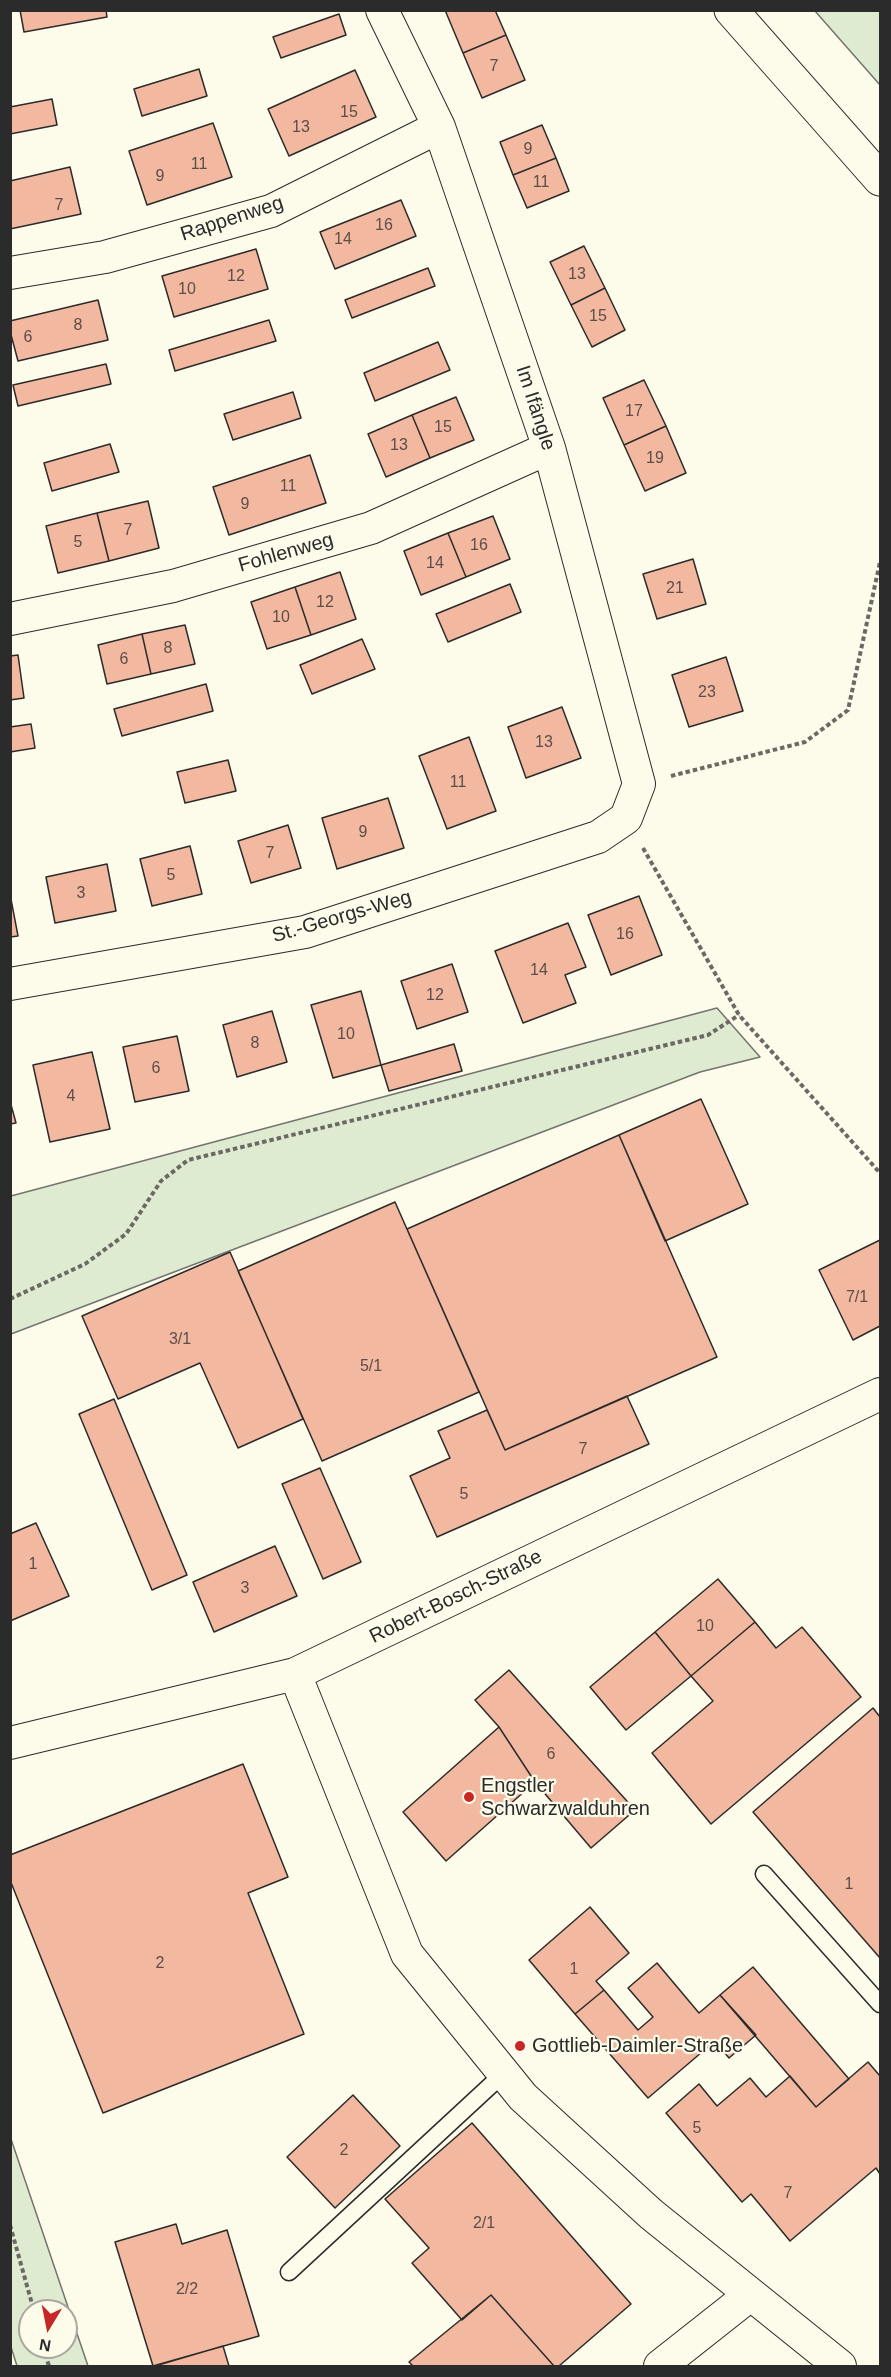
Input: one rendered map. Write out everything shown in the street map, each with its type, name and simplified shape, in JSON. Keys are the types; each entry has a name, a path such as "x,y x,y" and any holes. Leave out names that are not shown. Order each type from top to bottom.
{"main road":[{"path":"731,10 880,179"}],"street":[{"name":"Im Ifängle","path":"382,10 439,127 549,448 639,784"},
{"name":"Rappenweg","path":"10,273 105,257 271,211 439,127"},
{"name":"Fohlenweg","path":"10,619 173,586 371,528 549,448"},
{"path":"626,818 639,784"},
{"name":"St.-Georgs-Weg","path":"10,984 305,932 598,837 626,818"},
{"name":"Robert-Bosch-Straße","path":"10,1743 295,1674 880,1394"},
{"path":"295,1674 407,1954 523,2097 651,2214 840,2367"},
{"path":"660,2367 750,2295"}],"lane":[{"path":"764,1874 880,2004"},
{"path":"289,2272 504,2073"}],"path":[{"path":"639,784 806,742 848,710 880,562"},
{"path":"626,818 740,1015 880,1173"},
{"path":"10,1299 85,1264 126,1234 162,1181 188,1160 708,1035 740,1015"},
{"path":"10,2224 31,2299"}],"green space":[{"path":"815,11 880,11 880,85"},
{"path":"717,1008 760,1057 700,1072 11,1334 11,1196"},
{"path":"10,2139 65,2299 18,2299 18,2359 78,2359 78,2337 88,2366 17,2366 11,2347"}],"building":[{"path":"20,10 106,10 107,17 24,32"},
{"path":"445,10 495,10 506,35 463,53"},
{"path":"339,14 346,35 281,58 273,37"},
{"path":"506,35 525,80 482,98 463,53"},
{"path":"199,69 207,96 142,116 134,89"},
{"path":"355,70 376,117 289,156 268,109"},
{"path":"52,99 57,125 10,134 10,107"},
{"path":"213,123 232,177 147,205 129,151"},
{"path":"542,125 556,158 513,175 500,142"},
{"path":"556,158 569,191 527,208 513,175"},
{"path":"70,167 81,214 10,229 10,181"},
{"path":"401,200 416,236 335,269 320,232"},
{"path":"584,246 605,288 571,305 550,262"},
{"path":"256,249 268,289 174,317 162,276"},
{"path":"428,268 435,286 352,318 345,300"},
{"path":"605,288 625,330 592,347 571,305"},
{"path":"98,300 108,340 18,361 10,331 10,321"},
{"path":"269,320 276,341 175,371 169,350"},
{"path":"438,342 450,370 375,401 364,373"},
{"path":"106,364 111,384 18,406 13,385"},
{"path":"644,380 666,426 624,445 603,398"},
{"path":"293,392 301,418 233,440 224,414"},
{"path":"456,397 474,440 430,458 412,415"},
{"path":"412,415 430,458 386,477 368,434"},
{"path":"666,426 686,473 645,491 624,445"},
{"path":"110,444 119,472 52,491 44,463"},
{"path":"310,455 326,503 229,535 213,487"},
{"path":"148,501 159,548 109,561 97,513"},
{"path":"97,513 109,561 58,573 46,526"},
{"path":"493,516 510,559 466,577 448,533"},
{"path":"448,533 466,577 421,595 404,551"},
{"path":"693,559 706,604 657,619 643,574"},
{"path":"340,572 356,619 311,635 295,587"},
{"path":"510,584 521,612 448,642 436,614"},
{"path":"295,587 311,635 267,649 251,602"},
{"path":"185,625 195,664 151,674 142,634"},
{"path":"142,634 151,674 107,684 98,645"},
{"path":"362,639 375,669 312,694 300,665"},
{"path":"18,655 24,698 10,700 10,656"},
{"path":"726,657 743,711 689,727 672,675"},
{"path":"206,684 213,711 122,736 114,709"},
{"path":"562,707 581,758 526,778 508,727"},
{"path":"31,724 35,748 10,752 10,727"},
{"path":"469,737 496,811 447,829 419,756"},
{"path":"228,760 236,791 185,803 177,772"},
{"path":"388,798 404,848 337,869 322,818"},
{"path":"288,825 301,868 251,883 238,841"},
{"path":"190,846 202,894 152,906 140,859"},
{"path":"107,864 116,911 55,923 46,877"},
{"path":"10,894 18,936 10,937"},
{"path":"639,896 662,955 611,975 588,915"},
{"path":"568,923 586,967 565,975 576,1003 523,1023 495,951"},
{"path":"452,964 468,1012 417,1029 401,981"},
{"path":"361,991 381,1065 333,1078 311,1005"},
{"path":"272,1011 287,1062 237,1077 223,1025"},
{"path":"177,1036 189,1091 135,1102 123,1047"},
{"path":"454,1044 462,1071 389,1091 381,1065"},
{"path":"92,1052 110,1129 50,1142 33,1065"},
{"path":"701,1099 748,1204 665,1241 619,1135"},
{"path":"10,1101 16,1123 10,1124"},
{"path":"619,1135 717,1357 505,1450 407,1229"},
{"path":"395,1202 479,1392 322,1461 238,1271"},
{"path":"880,1240 880,1326 853,1340 819,1270"},
{"path":"230,1252 303,1419 238,1448 200,1363 118,1399 82,1316"},
{"path":"627,1396 649,1444 437,1537 410,1476 450,1458 438,1431 487,1410 505,1450"},
{"path":"114,1399 187,1575 152,1590 79,1414"},
{"path":"320,1468 361,1562 323,1579 282,1484"},
{"path":"36,1523 69,1596 10,1621 10,1534"},
{"path":"275,1546 297,1596 214,1632 193,1582"},
{"path":"718,1579 755,1622 691,1676 655,1632"},
{"path":"755,1622 776,1648 802,1627 861,1697 711,1824 652,1753 713,1701 691,1676"},
{"path":"655,1632 691,1676 626,1730 590,1687"},
{"path":"509,1670 635,1810 591,1848 535,1782 499,1727 475,1700"},
{"path":"873,1708 880,1717 880,1958 753,1812"},
{"name":"Engstler Schwarzwalduhren","path":"499,1727 535,1782 446,1861 403,1812"},
{"path":"243,1764 288,1877 248,1893 304,2034 103,2113 10,1880 10,1855"},
{"path":"590,1907 629,1953 596,1981 604,1990 575,2014 529,1960"},
{"path":"657,1963 699,2013 720,1995 756,2035 729,2058 715,2041 648,2098 575,2014 604,1990 638,2030 653,2017 628,1988"},
{"path":"753,1967 849,2079 816,2107 720,1995"},
{"path":"868,2062 880,2076 880,2174 876,2168 790,2241 751,2194 742,2202 666,2113 699,2084 717,2106 750,2078 766,2097 790,2076 816,2107"},
{"path":"353,2095 400,2146 335,2208 287,2157"},
{"path":"472,2123 631,2304 559,2366 554,2366 491,2295 462,2320 412,2263 429,2248 385,2199"},
{"path":"176,2224 182,2244 227,2230 259,2336 153,2366 115,2242"},
{"path":"491,2295 554,2366 413,2366 409,2362"},
{"path":"223,2346 229,2366 155,2366"}],"place":[{"name":"Engstler Schwarzwalduhren","path":"469,1797"},
{"name":"Gottlieb-Daimler-Straße","path":"520,2046"}]}
